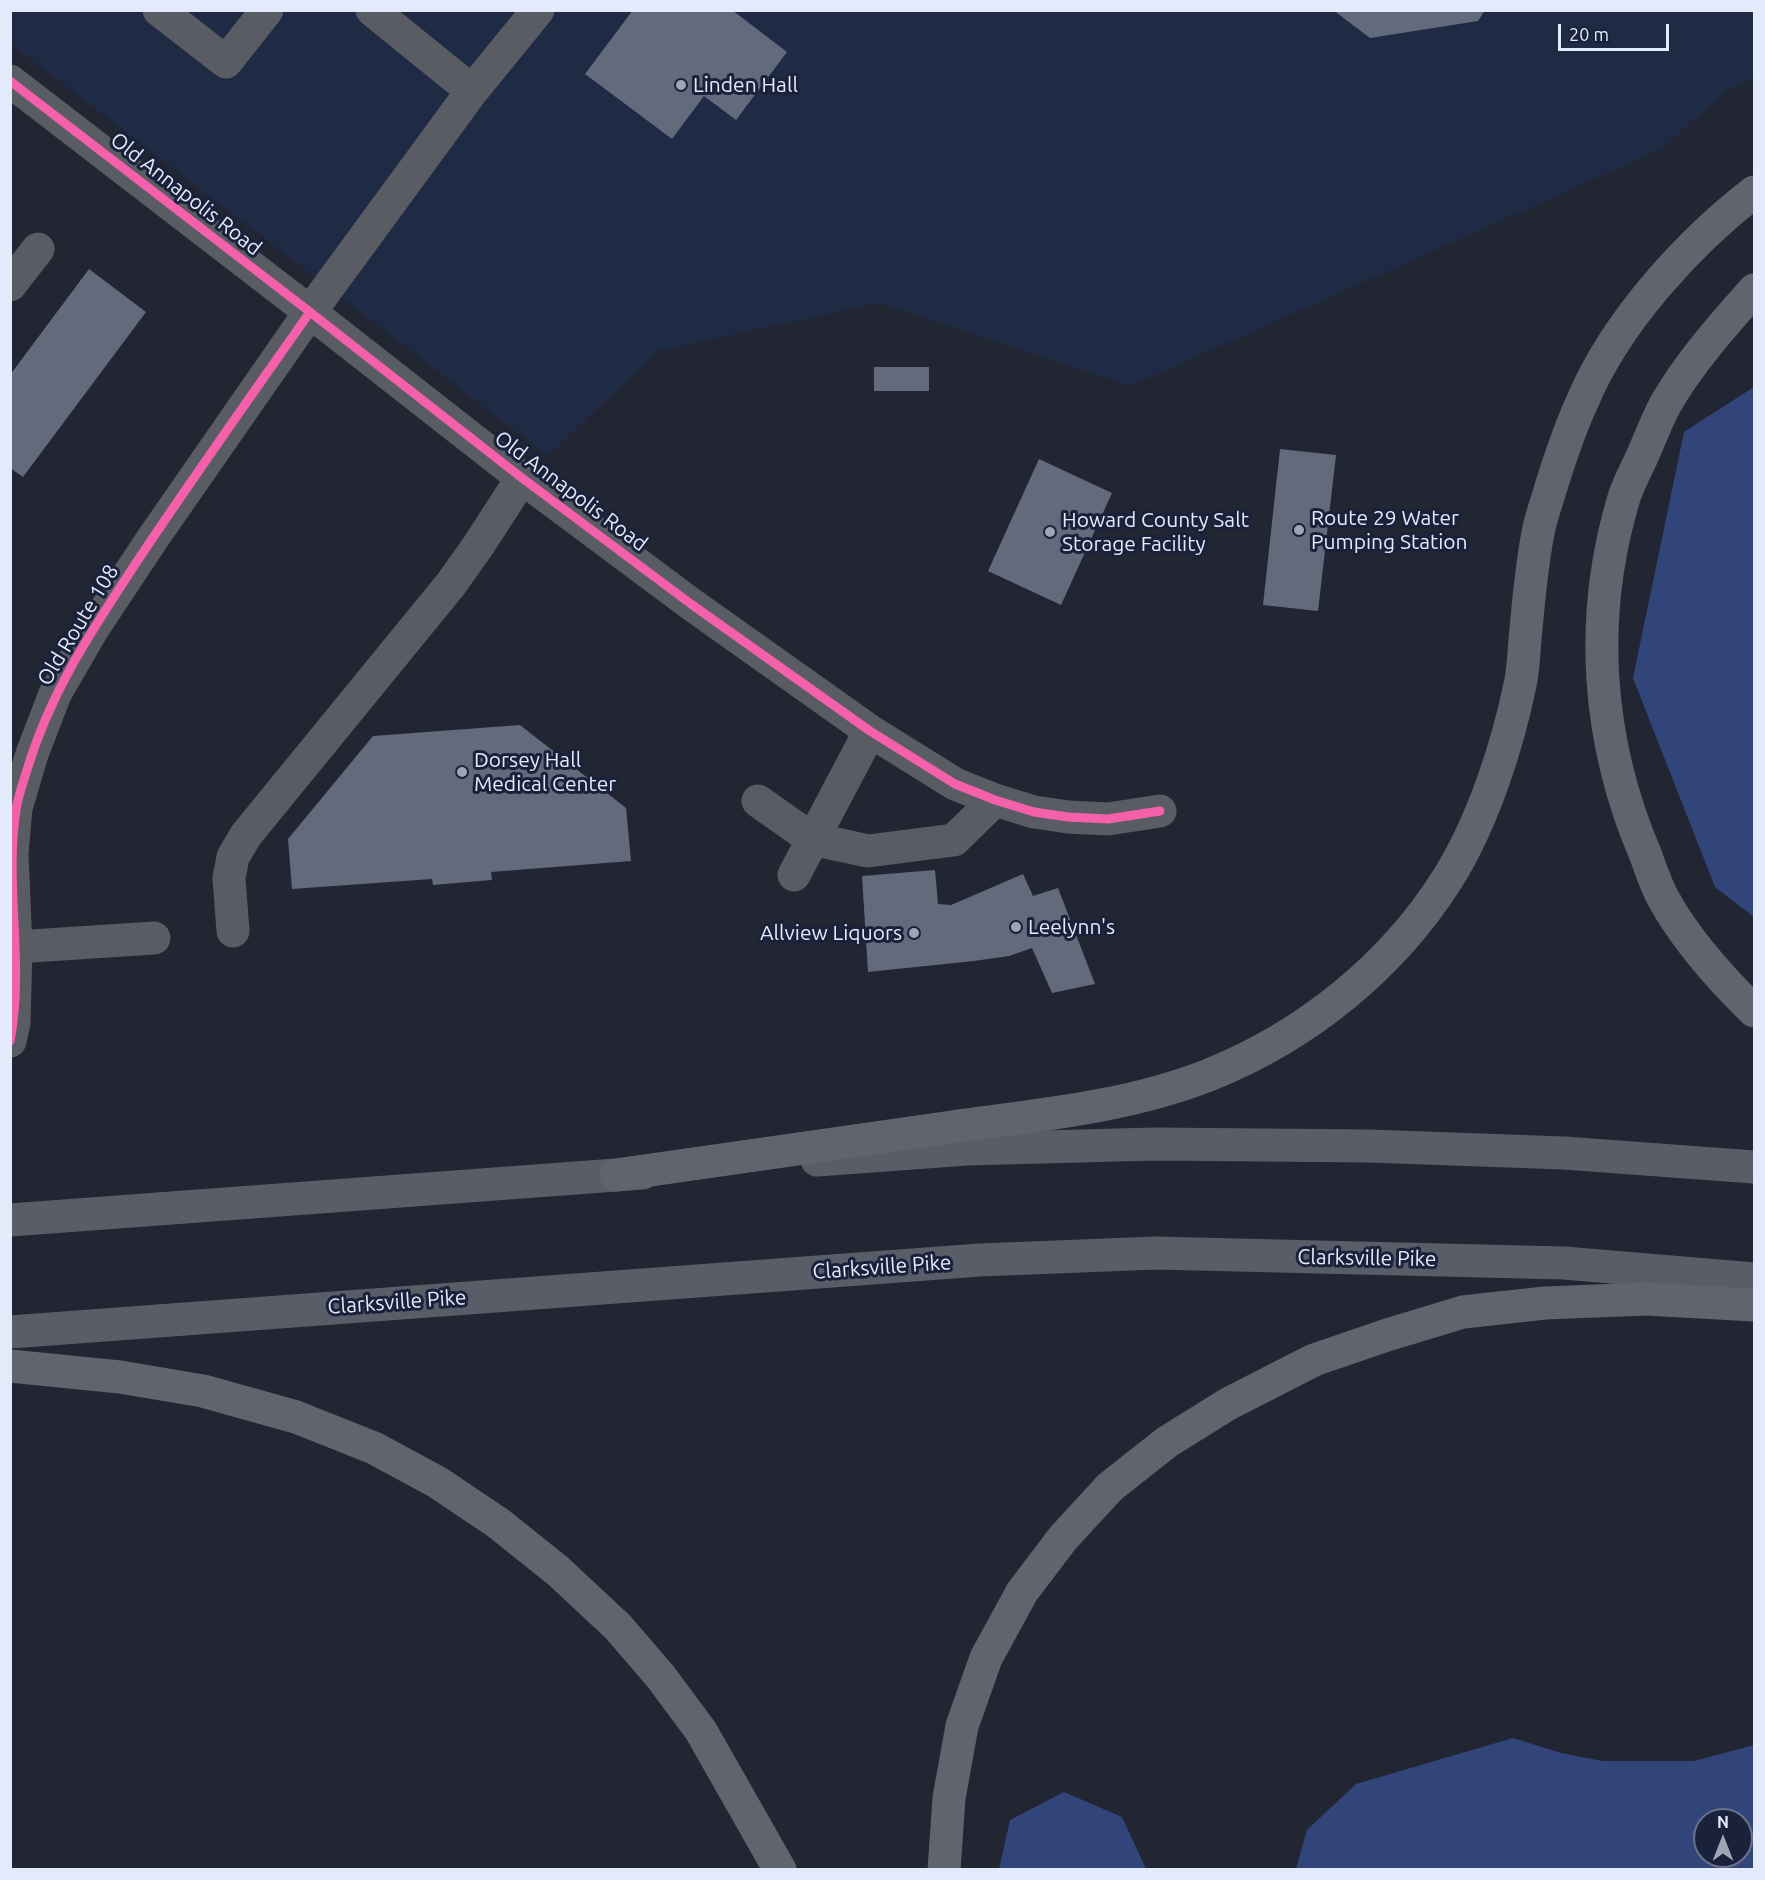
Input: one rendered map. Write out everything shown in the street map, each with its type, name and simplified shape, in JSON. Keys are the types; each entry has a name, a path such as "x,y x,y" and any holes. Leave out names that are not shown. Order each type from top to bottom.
{"highway":[{"path":"616,1175 1081,1109 1166,1091 1213,1073 1273,1044 1309,1023 1366,976 1425,911 1449,876 1479,816 1504,749 1522,676 1528,603 1539,528 1559,461 1584,396 1614,342 1644,301 1692,246 1733,208 1755,192"},
{"path":"1755,291 1695,359 1665,405 1623,500 1611,555 1603,610 1601,675 1608,732 1621,790 1663,898 1700,953 1755,1011"},
{"path":"944,1869 949,1798 962,1726 986,1658 1022,1592 1063,1538 1110,1486 1167,1442 1228,1404 1314,1360 1463,1312 1545,1303 1646,1299 1755,1305"},
{"path":"10,1366 120,1377 203,1391 296,1417 374,1448 437,1482 498,1523 558,1571 618,1627 661,1677 701,1731 780,1869"}],"main road":[{"path":"10,1220 967,1149 1155,1144 1369,1146 1564,1153 1755,1167"},
{"name":"Clarksville Pike","path":"10,1332 980,1260 1156,1253 1564,1263 1755,1279"}],"street":[{"path":"159,10 226,62 267,10"},
{"path":"372,10 472,91"},
{"name":"Old Route 108","path":"10,1041 14,1023 16,947 12,854 16,808 32,754 56,694 92,630 147,547 310,312 472,91 538,10"},
{"name":"Old Annapolis Road","path":"10,81 522,478 691,604 870,731 956,784 995,800 1034,812 1108,819 1160,811"},
{"path":"10,285 38,249"},
{"path":"233,931 229,878 233,857 246,835 451,584 522,478"},
{"path":"794,875 870,731"},
{"path":"758,801 813,839 868,851 954,840 995,800"},
{"path":"16,947 154,938"}],"shaded area":[{"path":"1754,10 1754,78 1725,92 1662,149 1131,386 879,303 658,351 548,456 11,44 10,11"},
{"path":"1754,387 1754,917 1715,887 1633,678 1684,432"},
{"path":"1513,1738 1561,1753 1602,1761 1694,1761 1754,1745 1754,1869 1296,1869 1307,1830 1356,1784"},
{"path":"1064,1792 1122,1817 1146,1869 999,1869 1010,1820"}],"building":[{"name":"Linden Hall","path":"633,10 732,10 787,52 736,120 704,96 672,139 585,74"},
{"path":"1333,10 1485,10 1478,21 1370,38"},
{"path":"89,269 146,312 23,477 10,468 10,375"},
{"path":"874,367 929,367 929,391 874,391"},
{"name":"Route 29 Water Pumping Station","path":"1280,449 1336,455 1318,611 1263,605"},
{"name":"Howard County Salt Storage Facility","path":"1039,459 1112,493 1061,605 988,571"},
{"name":"Dorsey Hall Medical Center","path":"520,725 626,808 631,861 491,872 492,880 433,885 432,879 292,889 288,839 373,736"},
{"path":"935,870 938,904 951,905 1023,874 1033,896 1058,888 1095,984 1052,993 1032,948 1009,956 868,972 862,876"}],"cycle path":[{"path":"10,81 522,478 691,604 870,731 955,784 1034,812 1108,819 1160,811"},
{"path":"10,1041 16,983 12,867 16,810 36,742 47,715 73,664 118,591 199,470 310,312"}],"place":[{"name":"Linden Hall","path":"681,85"},
{"name":"Route 29 Water Pumping Station","path":"1299,530"},
{"name":"Howard County Salt Storage Facility","path":"1050,532"},
{"name":"Dorsey Hall Medical Center","path":"462,772"},
{"name":"Leelynn's","path":"1016,927"},
{"name":"Allview Liquors","path":"914,933"}]}
